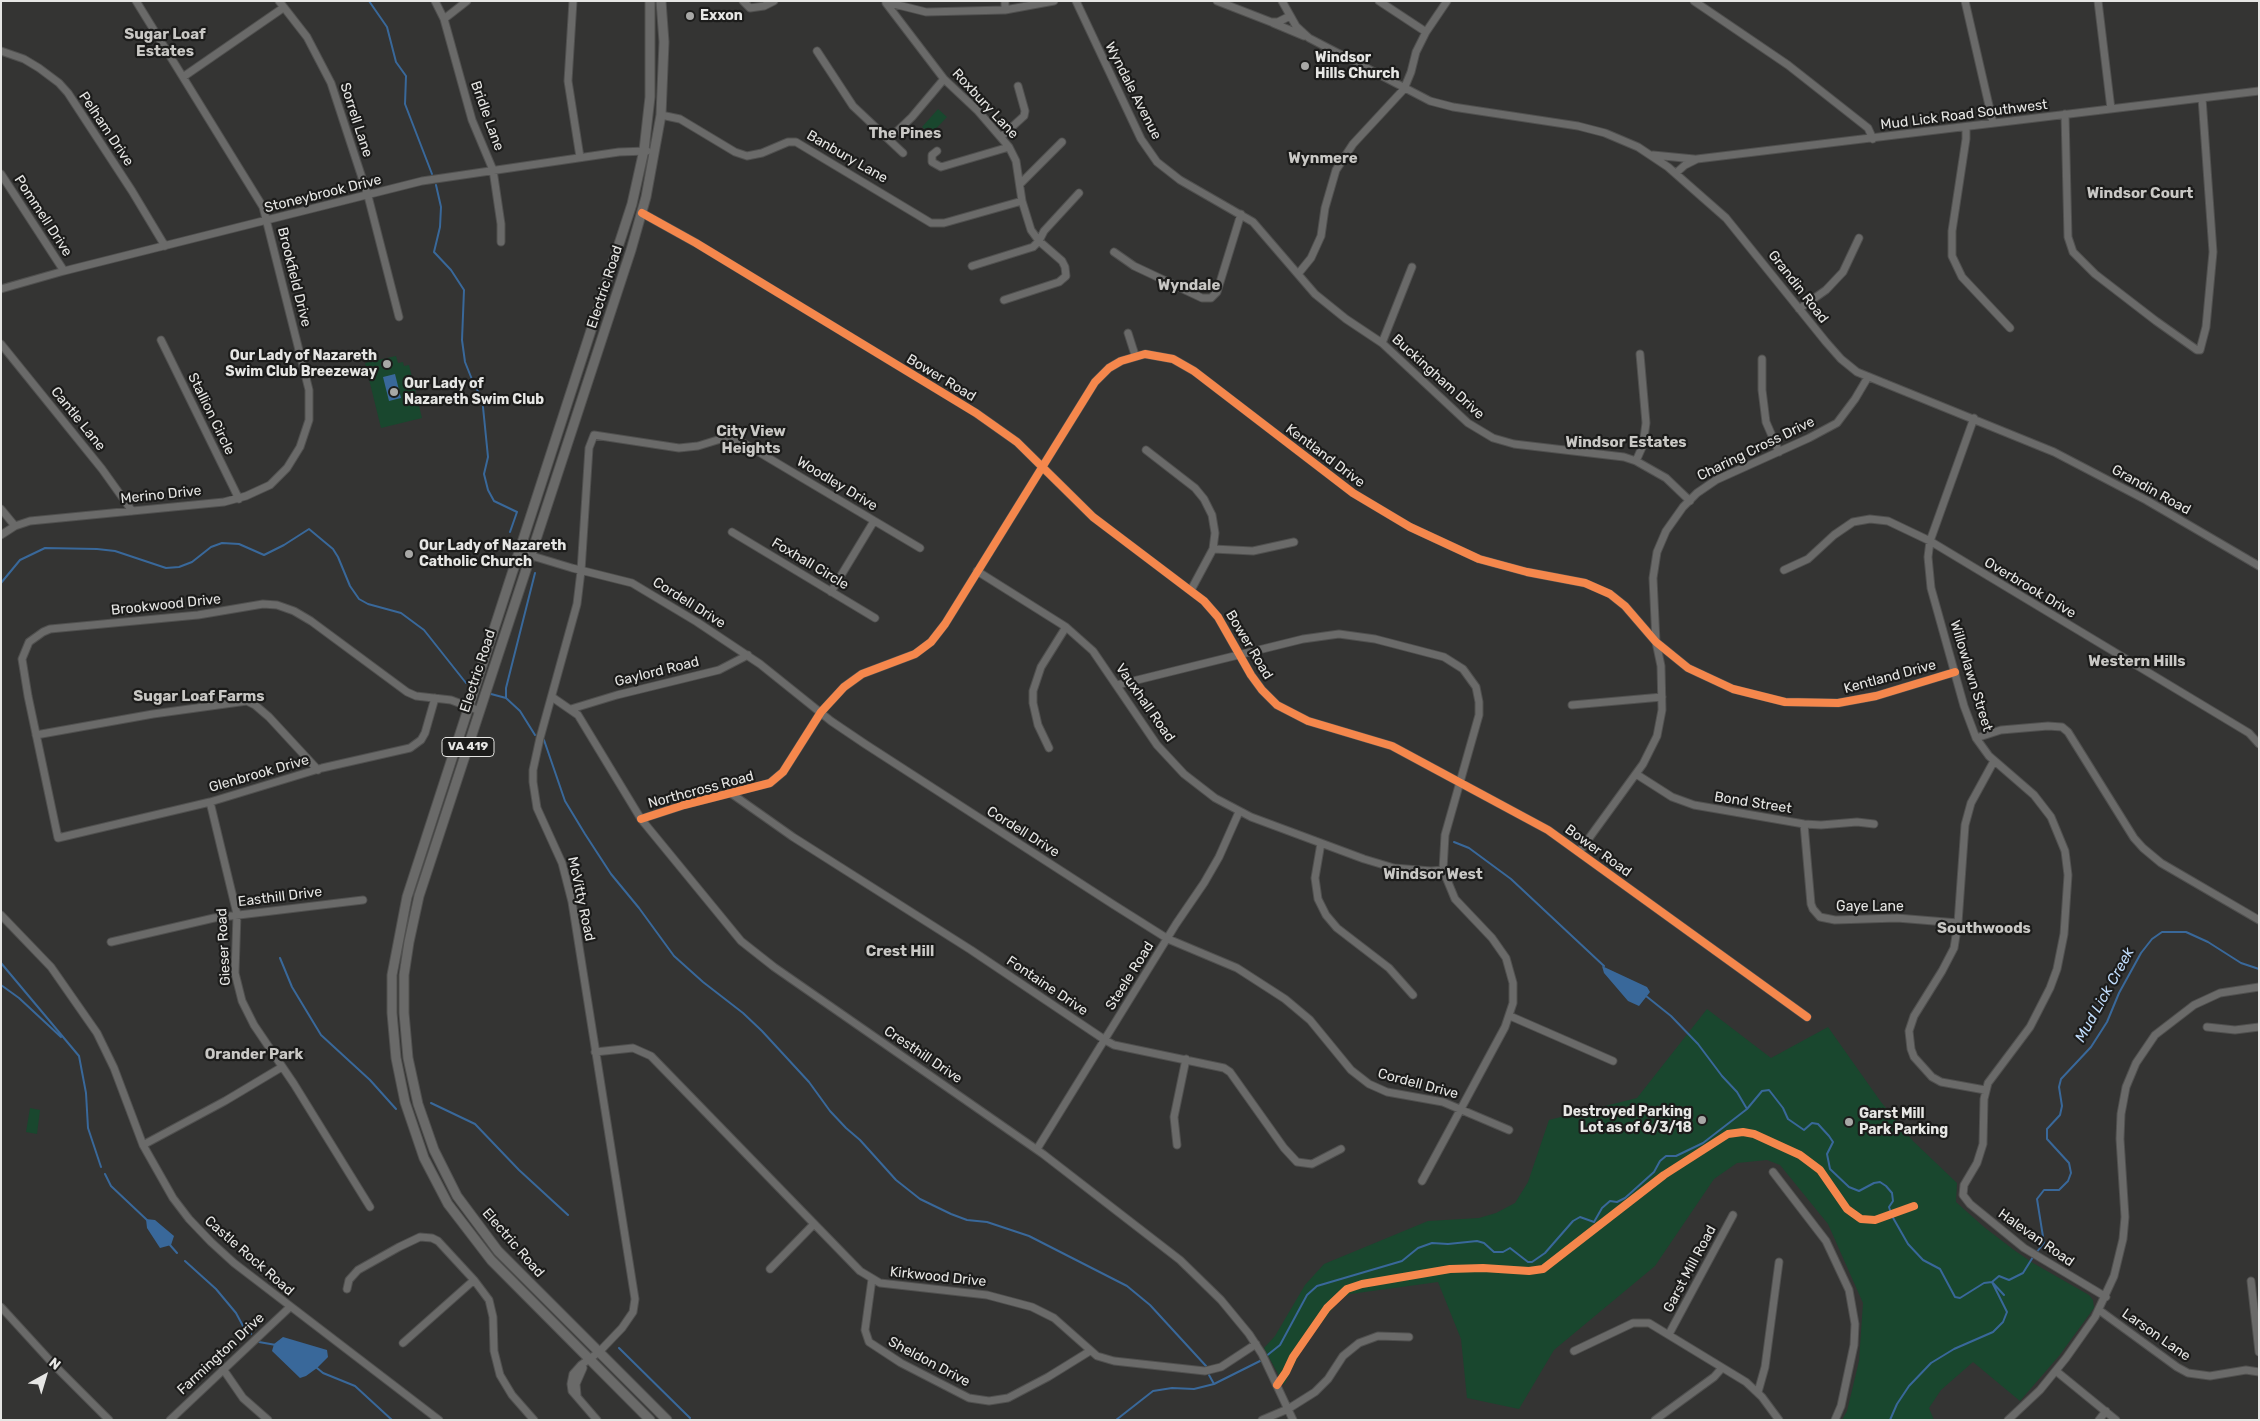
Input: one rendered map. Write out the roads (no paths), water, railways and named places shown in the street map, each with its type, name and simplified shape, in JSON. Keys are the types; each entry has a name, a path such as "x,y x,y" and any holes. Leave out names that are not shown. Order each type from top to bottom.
{"main road":[{"name":"Electric Road","path":"650,1 650,97 644,150 626,229 406,897 392,975 392,1013 400,1080 405,1102 424,1158 461,1222 491,1260 650,1420"},
{"name":"Electric Road","path":"661,1 664,42 661,115 642,213 419,896 408,942 404,975 404,1013 411,1075 420,1112 434,1150 457,1196 470,1216 504,1257 667,1420"}],"street":[{"name":"Brookfield Drive","path":"136,1 263,207 309,390 310,411 302,442"},
{"name":"Bridle Lane","path":"435,1 444,19 469,111 493,170 501,224 501,242"},
{"path":"444,19 468,1"},
{"path":"573,1 568,81 580,157"},
{"path":"743,1 750,8 764,6 774,1"},
{"path":"1004,1 1006,10"},
{"path":"885,2 926,12 1006,10 1054,1"},
{"name":"Wyndale Avenue","path":"1076,1 1141,139 1158,162 1180,180 1253,222 1298,274"},
{"path":"1217,1 1309,38"},
{"path":"1282,1 1290,16 1309,38"},
{"path":"1379,1 1426,32"},
{"path":"1298,274 1312,258 1321,236 1325,208 1336,170 1353,144 1404,89 1416,52 1426,32 1447,1"},
{"path":"1694,1 1788,64 1868,128 1873,139"},
{"path":"1965,1 1993,123"},
{"path":"2098,1 2111,109"},
{"name":"Roxbury Lane","path":"885,2 944,79 1002,136 1016,161 1022,201 1031,230 1039,241 1062,261 1065,267 1066,276 1059,282 1004,300"},
{"path":"183,77 281,5"},
{"name":"Sorrell Lane","path":"281,5 306,37 331,83 368,196 399,317"},
{"path":"1268,21 1278,22 1290,16"},
{"name":"Grandin Road","path":"1309,38 1430,101 1453,107 1578,126 1621,139 1652,155 1676,174 1739,232 1841,359 1868,378 1974,418 2045,448 2104,477 2259,566"},
{"path":"817,51 845,96 903,153"},
{"name":"Pelham Drive","path":"1,52 24,60 39,68 59,83 68,93 132,191 164,246"},
{"path":"889,140 912,117 944,79"},
{"path":"1002,136 1024,116 1025,111 1018,86"},
{"name":"Mud Lick Road Southwest","path":"1676,174 1685,165 1697,160 2259,91"},
{"path":"2065,114 2068,237 2074,252 2102,280 2163,326 2197,350 2200,350 2206,327 2213,252 2202,98"},
{"name":"Banbury Lane","path":"661,115 688,123 735,152 747,156 762,154 788,142 796,142 931,223 953,220 1022,201"},
{"path":"1966,127 1952,231 1952,256 1962,277 2010,328"},
{"path":"1020,184 1062,142"},
{"path":"937,151 932,155 932,162 941,166 1009,147"},
{"name":"Stoneybrook Drive","path":"1,289 64,271 422,182 580,157 644,150 655,152"},
{"path":"1652,155 1697,160"},
{"name":"Pommell Drive","path":"1,174 64,271"},
{"path":"972,266 1026,250 1039,241 1044,231 1079,193"},
{"name":"Bower Road","path":"642,213 696,243 976,413 1017,442 1093,517 1190,590 1214,612 1238,654 1262,690 1288,712 1308,721 1392,746 1540,825 1807,1017"},
{"path":"1114,252 1134,266 1202,298 1211,298 1217,292 1241,214"},
{"path":"1799,309 1826,290 1843,272 1859,238"},
{"path":"1382,343 1412,267"},
{"name":"Buckingham Drive","path":"1298,274 1327,305 1382,343 1468,423 1492,438 1514,444 1624,457 1636,461 1666,478 1690,501"},
{"path":"821,712 855,678 876,668 904,659 931,642 945,624 1042,466 1101,375 1121,361 1135,355 1128,333"},
{"name":"Stallion Circle","path":"161,340 238,499"},
{"name":"Cantle Lane","path":"1,344 102,469 132,511"},
{"path":"1636,461 1643,445 1646,423 1640,354"},
{"name":"Kentland Drive","path":"1135,355 1159,356 1182,364 1353,493 1410,527 1456,550 1494,564 1573,580 1598,588 1625,606 1656,642 1688,668 1753,696 1785,702 1821,704 1855,701 1955,672"},
{"path":"1762,360 1762,390 1766,422 1779,452"},
{"name":"Charing Cross Drive","path":"1579,852 1636,774 1656,736 1660,723 1662,697 1661,666 1656,642 1653,578 1658,552 1666,531 1697,492 1716,480 1779,452 1836,423 1855,399 1868,378"},
{"name":"Willowlawn Street","path":"1962,1190 1977,1162 1983,1144 1986,1090 1993,1076 2030,1027 2050,988 2064,934 2068,887 2066,851 2052,817 2034,795 1994,761 1976,738 1931,588 1928,557 1930,541 1974,418"},
{"name":"Woodley Drive","path":"594,435 678,448 698,446 724,438 740,441 920,548"},
{"name":"McVitty Road","path":"594,435 589,448 581,571 572,624 535,758 534,792 538,808 566,876 635,1299 633,1312 627,1321 599,1352 581,1365 573,1374 572,1391 597,1420"},
{"name":"Merino Drive","path":"1,535 14,526 30,521 238,499 259,491 279,477 295,458 302,442"},
{"path":"1146,450 1185,479 1204,498 1214,523 1213,549 1190,590"},
{"path":"1,510 14,526"},
{"name":"Overbrook Drive","path":"1784,570 1808,559 1845,526 1862,519 1888,521 1930,541 2249,733 2259,744"},
{"path":"832,592 874,521"},
{"name":"Foxhall Circle","path":"732,532 875,618"},
{"path":"1213,549 1253,551 1294,542"},
{"name":"Cordell Drive","path":"520,552 581,571 620,579 641,587 748,655 821,712 945,797 1168,939 1237,968 1285,999 1310,1020 1351,1070 1369,1084 1387,1092 1443,1102 1509,1130"},
{"name":"Vauxhall Road","path":"977,571 1066,627 1094,651 1157,746 1204,790 1239,812 1394,868 1431,872 1443,870"},
{"name":"Brookwood Drive","path":"58,838 22,659 29,642 42,632 50,629 198,615 263,604 277,605 294,610 318,626 398,687 416,696 451,700 480,711"},
{"path":"1049,748 1038,725 1034,710 1033,691 1041,667 1066,627"},
{"path":"1117,685 1303,639 1339,634 1367,638 1433,653 1455,663 1470,677 1476,687 1479,715 1444,841 1443,870 1455,899 1492,938 1506,958 1513,983 1513,1003 1510,1016 1422,1181"},
{"name":"Gaylord Road","path":"570,708 719,670 748,655"},
{"name":"Cresthill Drive","path":"552,697 570,708 587,726 641,819 728,928 763,959 1037,1149 1180,1260 1234,1315 1256,1344 1293,1420"},
{"path":"1572,705 1662,697"},
{"name":"Glenbrook Drive","path":"58,838 210,802 318,770 410,748 416,745 428,727 435,698"},
{"path":"36,735 153,714 247,702 255,705 269,717 318,770"},
{"name":"Northcross Road","path":"641,819 684,805 762,786 775,779 789,764 821,712"},
{"path":"1976,738 2001,730 2048,726 2062,727 2068,732 2134,838 2143,848 2161,863 2259,920"},
{"path":"2249,733 2259,736"},
{"path":"1986,1090 1941,1082 1932,1078 1918,1064 1909,1041 1914,1016 1954,948 1958,923 1965,825 1971,803 1994,761"},
{"name":"Bond Street","path":"1636,774 1660,790 1687,803 1804,824 1821,825 1857,822 1874,824"},
{"name":"Fontaine Drive","path":"732,794 793,837 979,955 1105,1040 1114,1045 1218,1065 1230,1072 1284,1148 1297,1162 1312,1164 1341,1149"},
{"name":"Gieser Road","path":"210,802 237,914 235,973 242,1001 254,1026 370,1207"},
{"name":"Steele Road","path":"1037,1149 1219,857 1239,812"},
{"name":"Gaye Lane","path":"1804,824 1811,904 1812,909 1820,917 1835,920 1897,918 1958,923"},
{"path":"1321,843 1315,878 1318,898 1326,916 1337,928 1389,968 1413,995"},
{"name":"Easthill Drive","path":"112,942 237,914 363,900"},
{"name":"Castle Rock Road","path":"1,915 55,972 97,1033 114,1068 143,1145 173,1198 201,1233 290,1307 439,1420"},
{"path":"2008,1420 2056,1371 2099,1310 2114,1276 2123,1239 2125,1202 2120,1139 2121,1114 2126,1087 2136,1063 2155,1035 2194,1005 2220,993 2259,987"},
{"path":"1510,1016 1613,1061"},
{"path":"2207,1027 2235,1030 2259,1027"},
{"name":"Kirkwood Drive","path":"595,1052 633,1048 651,1056 860,1271 880,1283 900,1287 987,1294 1032,1307 1054,1318 1097,1356 1114,1361 1205,1371 1221,1367 1256,1344"},
{"path":"1177,1145 1174,1117 1186,1059"},
{"path":"143,1145 225,1101 282,1067"},
{"path":"1773,1172 1826,1241 1849,1290 1855,1324 1854,1345 1841,1406 1836,1420"},
{"name":"Halevan Road","path":"1962,1190 1965,1199 1970,1204 2024,1248 2106,1297"},
{"name":"Garst Mill Road","path":"1669,1334 1733,1216"},
{"path":"770,1269 814,1224"},
{"path":"347,1289 350,1280 358,1270 420,1237 432,1238 438,1241 484,1292 492,1308 493,1345 500,1375 512,1395 534,1420"},
{"path":"1758,1392 1764,1367 1779,1262"},
{"name":"Sheldon Drive","path":"872,1279 865,1330 869,1342 901,1363 969,1398 989,1401 1008,1398 1055,1373 1090,1351"},
{"path":"403,1344 474,1280"},
{"path":"2252,1281 2259,1352"},
{"path":"1,1307 55,1366 109,1420"},
{"name":"Farmington Drive","path":"170,1420 290,1307"},
{"name":"Larson Lane","path":"2099,1310 2188,1373 2210,1376 2246,1370 2259,1372"},
{"name":"Garst Mill Road","path":"1574,1351 1638,1322 1649,1323 1758,1392 1779,1420"},
{"path":"1262,1420 1288,1409 1322,1387 1343,1356 1359,1343 1383,1335 1409,1337"},
{"path":"1656,1420 1714,1377 1722,1368"},
{"path":"222,1369 243,1398 268,1420"},
{"path":"2056,1371 2116,1420"},
{"path":"2099,1420 2106,1411"}],"water":[{"path":"395,374 401,398 389,401 383,377"},
{"path":"1602,966 1647,987 1650,992 1639,1006 1628,1001 1604,973"},
{"path":"146,1219 155,1220 174,1236 171,1245 160,1248 147,1228"},
{"path":"283,1337 327,1350 328,1357 317,1368 300,1378 272,1351 274,1344"}],"waterway":[{"path":"369,1 387,27 396,62 406,76 405,104 432,174"},
{"path":"436,185 441,207 440,227 434,252 451,270 464,290 462,340 465,362 475,387 482,397 488,457 484,474 488,490 494,501 517,512 510,532"},
{"path":"1,583 20,560 45,548 115,551 166,568 179,567 192,562 211,547 222,543 239,544 264,555 309,529 333,549 350,586 359,599 368,604 401,613 424,630 466,683"},
{"path":"506,698 506,688 535,573"},
{"path":"491,694 506,698 520,711 535,735"},
{"path":"544,740 565,801 611,874 674,956 762,1031 809,1082 830,1111 860,1140 896,1180 920,1199 951,1214 967,1220 987,1222 1029,1236 1127,1286 1150,1305 1206,1366"},
{"path":"1454,842 1469,848 1511,879 1604,966"},
{"name":"Mud Lick Creek","path":"2036,1253 2044,1243 2037,1199 2044,1190 2059,1190 2068,1181 2071,1173 2069,1163 2047,1139 2047,1129 2060,1115 2062,1106 2059,1087 2061,1079 2091,1047 2107,1022 2119,993 2141,953 2152,939 2162,932 2186,932 2208,942 2241,963 2259,969"},
{"path":"280,958 292,987 321,1035 370,1080 396,1109"},
{"path":"1,963 79,1056 86,1093 88,1128 101,1167"},
{"path":"1,985 19,998 61,1037"},
{"path":"1646,996 1671,1016 1698,1044 1722,1076 1737,1092 1747,1109"},
{"name":"Mud Lick Creek","path":"1265,1357 1280,1345 1307,1295 1317,1286 1402,1261 1418,1248 1432,1243 1448,1244 1477,1241 1484,1243 1494,1252 1503,1252 1510,1248 1528,1262 1532,1262 1545,1253 1573,1221 1580,1217 1594,1222 1602,1208 1610,1201 1617,1202 1625,1198 1654,1172 1660,1161 1666,1156 1676,1156 1703,1143 1747,1109 1762,1091 1769,1090 1783,1108 1788,1119 1804,1130 1812,1123 1818,1124 1829,1136 1833,1142 1827,1154 1830,1169 1849,1187 1859,1191 1874,1183 1880,1182 1886,1186 1892,1193 1893,1201 1889,1207 1892,1216 1908,1244 1923,1260 1940,1269 1955,1297 1960,1298 1984,1283 1992,1282 2007,1312 2003,1322 1993,1332 1954,1349 1931,1363 1909,1386 1897,1404 1890,1420"},
{"path":"431,1103 475,1124 519,1170 568,1215"},
{"path":"105,1174 111,1186 147,1220"},
{"path":"170,1245 177,1253"},
{"name":"Mud Lick Creek","path":"2004,1295 1992,1282 1999,1276 2009,1280 2023,1273 2033,1257"},
{"path":"185,1261 216,1289 251,1334"},
{"path":"259,1342 276,1345"},
{"path":"619,1348 690,1418"},
{"name":"Mud Lick Creek","path":"1116,1420 1153,1391 1172,1388 1194,1389 1214,1384 1262,1360"},
{"path":"317,1368 323,1373 355,1386 392,1420"},
{"path":"1209,1375 1214,1384"}],"place":[{"name":"Exxon","path":"690,16"},
{"name":"Windsor Hills Church","path":"1305,66"},
{"name":"Our Lady of Nazareth Swim Club Breezeway","path":"387,364"},
{"name":"Our Lady of Nazareth Swim Club","path":"394,392"},
{"name":"Our Lady of Nazareth Catholic Church","path":"409,554"},
{"name":"Destroyed Parking Lot as of 6/3/18","path":"1702,1120"},
{"name":"Garst Mill Park Parking","path":"1849,1122"}],"district":[{"name":"Sugar Loaf Estates","path":"165,44"},
{"name":"The Pines","path":"905,134"},
{"name":"Wynmere","path":"1323,159"},
{"name":"Windsor Court","path":"2140,194"},
{"name":"Wyndale","path":"1189,286"},
{"name":"City View Heights","path":"751,440"},
{"name":"Windsor Estates","path":"1626,443"},
{"name":"Western Hills","path":"2137,662"},
{"name":"Sugar Loaf Farms","path":"199,697"},
{"name":"Windsor West","path":"1433,875"},
{"name":"Southwoods","path":"1984,929"},
{"name":"Crest Hill","path":"900,952"},
{"name":"Orander Park","path":"254,1055"}]}
